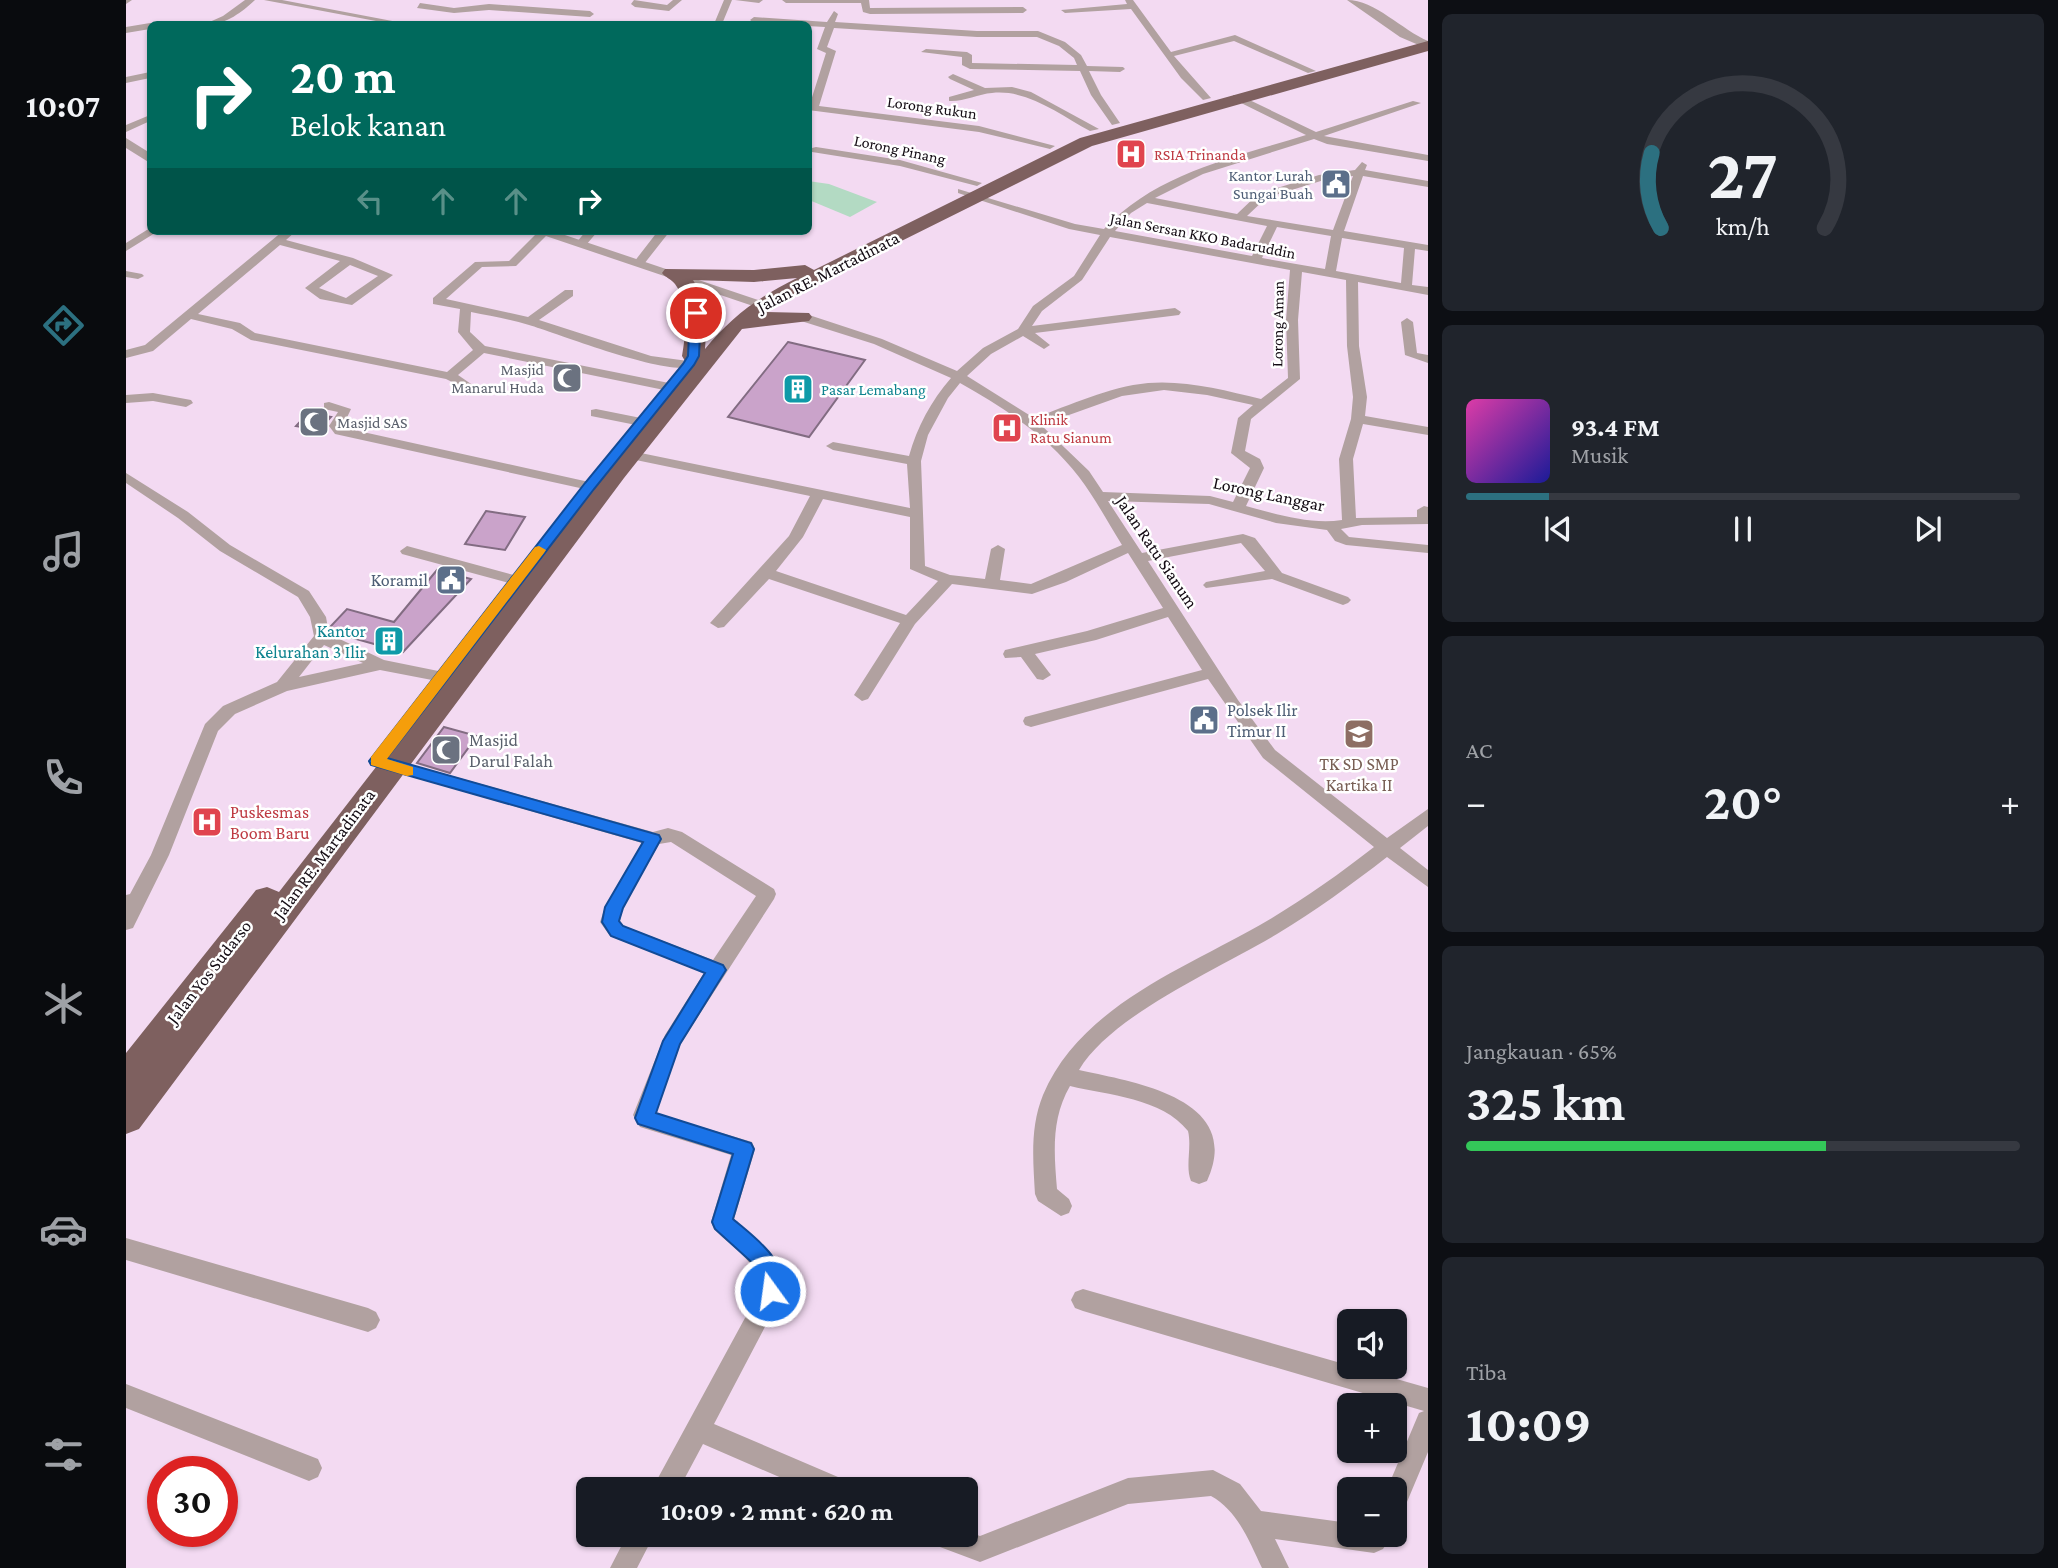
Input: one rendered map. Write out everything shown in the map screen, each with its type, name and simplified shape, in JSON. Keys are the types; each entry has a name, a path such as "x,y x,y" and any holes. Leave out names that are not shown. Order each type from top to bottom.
{"highway":[{"path":"971,190 1050,146 1094,129 1426,43"},
{"name":"Jalan RE. Martadinata","path":"449,679 756,302 971,190 1086,142 1231,95 1426,43"},
{"path":"675,274 800,279 792,302 802,317"},
{"path":"675,274 689,286 696,302 691,361"},
{"name":"Jalan Yos Sudarso","path":"126,1079 205,974 384,763 449,679 516,580 691,361 719,321 756,302"},
{"path":"735,325 755,319 802,317"},
{"name":"Jalan RE. Martadinata","path":"126,1118 384,763"}],"street":[{"path":"218,21 251,0"},
{"path":"268,0 386,21"},
{"path":"638,0 635,3 638,5 666,8 678,0"},
{"path":"719,21 728,0"},
{"path":"739,0 759,0"},
{"path":"786,0 865,1 866,10 870,11 1023,10"},
{"path":"812,104 831,51 822,49 831,25 832,0"},
{"path":"1016,0 1030,18"},
{"path":"1353,0 1426,43"},
{"path":"1065,10 1131,3 1168,55 1206,99"},
{"path":"420,6 444,11 476,11 489,6 593,11 578,21"},
{"path":"754,19 780,21"},
{"path":"812,24 976,34 1038,30 1073,52 1115,123"},
{"path":"126,30 147,26"},
{"path":"1168,55 1235,38 1311,71"},
{"path":"926,52 967,55 968,65 1120,69"},
{"path":"812,72 823,75"},
{"path":"126,80 147,76"},
{"path":"954,77 982,90"},
{"path":"1023,91 1034,81"},
{"path":"952,99 982,90 1023,91 1094,129"},
{"path":"1231,95 1331,142 1428,158"},
{"path":"1023,331 1037,309 1078,278 1107,233 1127,211 1145,199 1199,172 1416,103"},
{"name":"Lorong Rukun","path":"812,107 979,130 1050,146"},
{"path":"126,129 147,119"},
{"path":"126,142 146,153"},
{"path":"1329,275 1337,235 1368,149"},
{"name":"Lorong Pinang","path":"816,150 900,163 971,190"},
{"path":"1240,218 1256,200 1270,192 1315,178 1360,172 1428,184"},
{"name":"Jalan Sersan KKO Badaruddin","path":"971,190 1040,218 1107,233 1428,291"},
{"path":"1145,199 1337,235 1428,247"},
{"path":"1255,261 1273,224"},
{"path":"126,248 147,234"},
{"path":"126,354 149,348 285,235"},
{"path":"538,235 512,264 480,264 437,301 530,321 649,360 691,361"},
{"path":"552,235 756,302"},
{"path":"582,243 589,235"},
{"path":"640,262 661,235"},
{"path":"278,241 349,260 386,276 351,302 311,290 349,260"},
{"path":"1406,288 1410,245"},
{"name":"Lorong Aman","path":"1238,507 1258,468 1255,462 1238,453 1242,423 1294,379 1292,320 1296,268"},
{"path":"1349,523 1346,459 1358,419 1360,397 1353,346 1352,279"},
{"path":"530,321 569,293"},
{"path":"466,308 462,333 466,340 481,349 655,404"},
{"path":"1175,312 1023,331 987,351 959,376 932,413 921,435 914,461 918,569 948,579 1016,589 1044,586 1135,552 1185,551 1196,545 1243,538 1250,541 1275,574"},
{"path":"188,315 236,326 251,336 461,379 481,349"},
{"name":"Jalan Ratu Sianum","path":"802,317 868,337 959,376 1031,424 1073,460 1174,610 1212,673 1269,754 1428,880"},
{"path":"1407,322 1410,355 1428,359"},
{"path":"1023,331 1044,345"},
{"path":"1031,424 1119,392 1149,387 1186,388 1263,403"},
{"path":"126,399 153,397 186,403"},
{"path":"596,413 655,404"},
{"path":"329,406 344,409 345,412 335,426 340,431 589,486"},
{"path":"1358,419 1428,430"},
{"path":"833,446 914,461"},
{"path":"631,455 917,514"},
{"path":"126,477 183,515 225,548 304,594 318,617 322,637 283,686"},
{"path":"718,623 796,537 818,494"},
{"name":"Lorong Langgar","path":"1097,496 1209,500 1276,519 1332,526 1424,521 1424,510 1428,510"},
{"path":"1332,526 1346,541 1428,549"},
{"path":"991,586 998,549"},
{"path":"407,551 516,580"},
{"path":"766,573 909,621"},
{"path":"1211,585 1275,574 1343,600"},
{"path":"862,695 909,621 948,579"},
{"path":"1044,675 1018,653 1090,636 1174,610"},
{"path":"322,637 380,665 449,679"},
{"path":"126,923 131,902 160,855 211,728 229,710 283,686 380,665"},
{"path":"1031,721 1212,673"},
{"path":"384,763 653,839 668,835 676,837 767,894 672,1041 644,1115 648,1120 744,1149 722,1222 764,1260 770,1270 770,1291 671,1477"},
{"path":"1061,1206 1046,1194 1041,1150 1045,1113 1076,1054 1116,1019 1159,990 1270,929 1428,816"},
{"path":"653,839 614,907 610,922 617,931 717,970"},
{"path":"1064,1076 1160,1100 1181,1109 1196,1124 1203,1146 1199,1174"},
{"path":"126,1249 368,1321"},
{"path":"1083,1300 1428,1400"},
{"path":"126,1396 309,1468"},
{"path":"697,1429 808,1477"},
{"path":"1406,1477 1425,1439"},
{"path":"974,1547 980,1549 1128,1491 1213,1483 1231,1493 1254,1523 1276,1568"},
{"path":"1254,1523 1337,1535"},
{"path":"623,1568 634,1547"}],"green space":[{"path":"812,182 829,184 877,202 850,217 812,201"}],"building":[{"name":"Pasar Lemabang","path":"788,342 865,360 809,437 728,417"},
{"name":"Masjid SAS","path":"308,413 331,417 319,430 296,426"},
{"path":"486,511 525,517 505,550 465,544"},
{"path":"437,570 471,579 403,652 331,632 330,627 347,609 394,622"},
{"name":"Masjid Darul Falah","path":"444,727 477,736 450,773 417,763"}],"slow traffic":[{"path":"407,771 377,761 539,550"}],"place":[{"name":"RSIA Trinanda","path":"1131,154"},
{"name":"Kantor Lurah Sungai Buah","path":"1336,184"},
{"name":"Masjid Manarul Huda","path":"567,378"},
{"name":"Pasar Lemabang","path":"798,389"},
{"name":"Masjid SAS","path":"314,422"},
{"name":"Klinik Ratu Sianum","path":"1007,428"},
{"name":"Koramil","path":"451,580"},
{"name":"Kantor Kelurahan 3 Ilir","path":"389,641"},
{"name":"Polsek Ilir Timur II","path":"1204,720"},
{"name":"TK SD SMP Kartika II","path":"1359,734"},
{"name":"Masjid Darul Falah","path":"446,750"},
{"name":"Puskesmas Boom Baru","path":"207,822"}],"route":[{"path":"696,313 693,356 688,365 589,486 377,761 653,839 614,907 610,922 617,931 717,970 672,1041 644,1115 648,1120 744,1149 722,1222 764,1260 770,1270 770,1291"}]}
